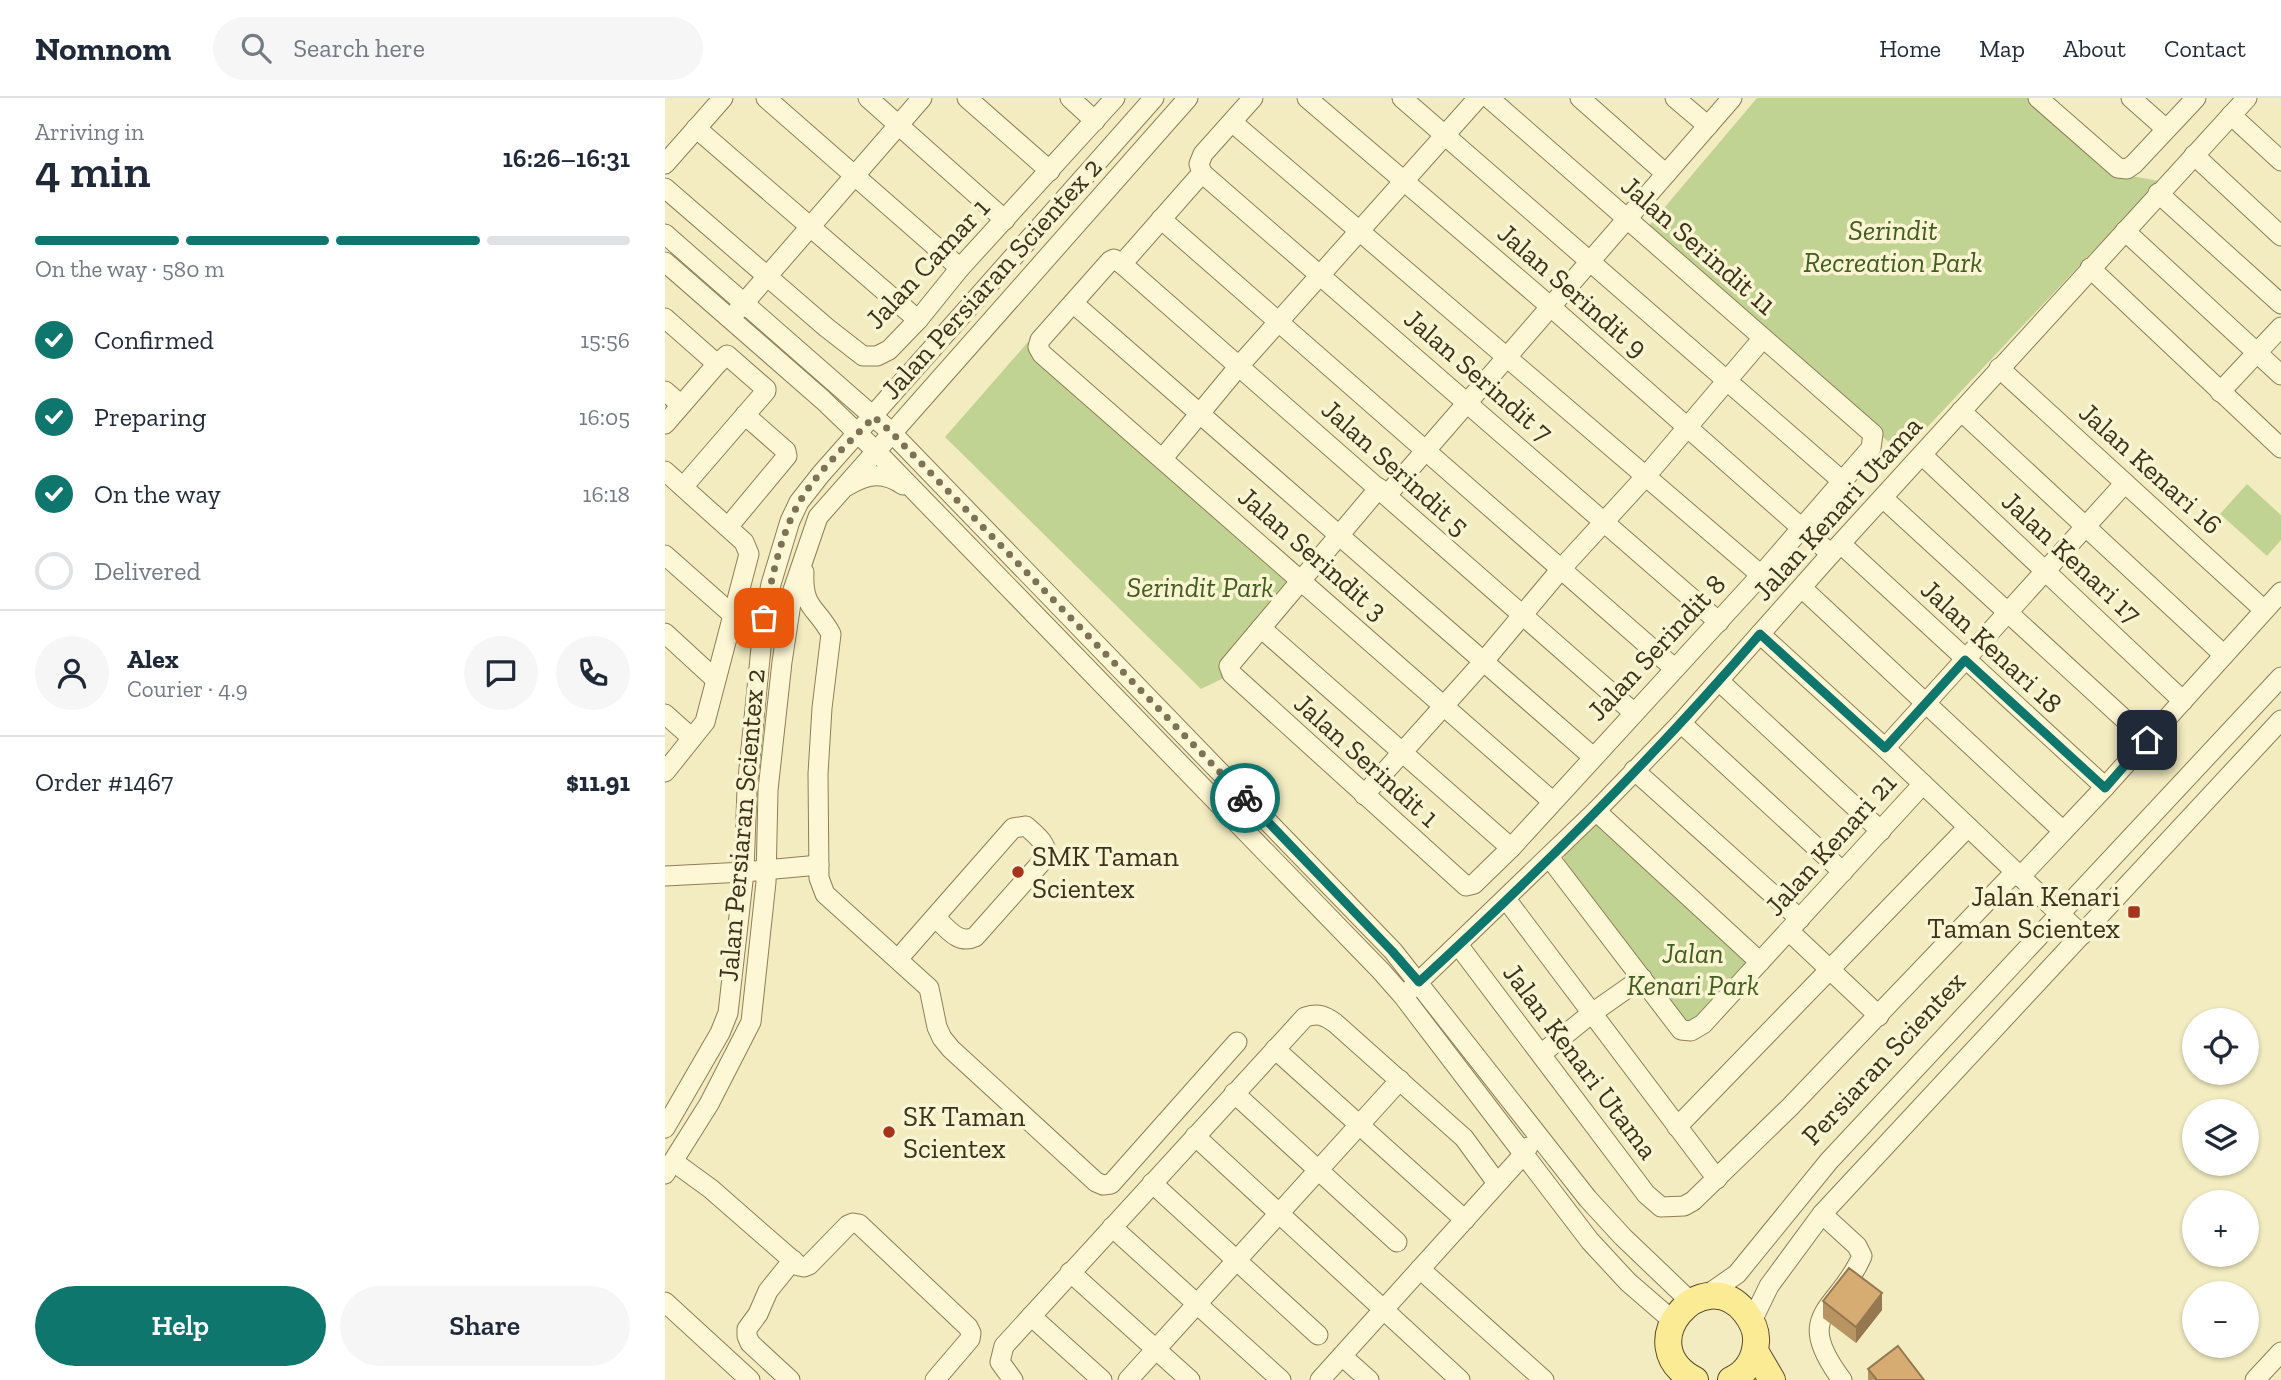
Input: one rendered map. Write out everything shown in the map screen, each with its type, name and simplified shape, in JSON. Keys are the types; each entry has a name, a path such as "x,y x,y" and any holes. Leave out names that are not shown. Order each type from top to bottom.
{"main road":[{"path":"1660,1380 1667,1365 1671,1334 1680,1310 1698,1299 1717,1297 1730,1300 1743,1309 1752,1321 1756,1336 1755,1351 1749,1365 1731,1380"},
{"path":"1671,1334 1673,1360 1682,1372 1695,1380"},
{"path":"1755,1351 1772,1380"}],"street":[{"path":"665,164 723,98"},
{"path":"766,98 960,268"},
{"path":"868,98 1005,220"},
{"path":"730,319 922,98"},
{"path":"967,98 1050,171"},
{"path":"1070,98 1095,121"},
{"name":"Jalan Camar 1","path":"665,188 863,356 877,356 889,351 918,320 960,268 1115,98"},
{"name":"Jalan Persiaran Scientex 2","path":"665,1128 729,1013 744,872 747,789 764,618 790,521 799,502 1154,98"},
{"name":"Jalan Persiaran Scientex 2","path":"670,1168 709,1104 751,1022 765,870 768,790 782,662 793,590 818,517 1188,98"},
{"path":"1253,98 1203,154 1199,164 1202,173 1122,264 1114,259 1110,261 1073,303 1593,757"},
{"name":"Jalan Serindit 9","path":"1307,98 1551,307 1801,527"},
{"path":"1402,98 1841,480"},
{"path":"1163,458 1239,366 1478,98"},
{"name":"Jalan Serindit 11","path":"1489,98 1873,434"},
{"path":"1580,98 1667,174"},
{"path":"1675,98 1708,127"},
{"path":"1511,848 1262,628 1339,534 1426,451 1732,98"},
{"path":"2038,98 2118,168 2127,169 2196,98"},
{"path":"2131,98 2166,129"},
{"name":"Jalan Kenari Utama","path":"1403,996 1459,946 1681,723 2089,268 2247,98"},
{"path":"2231,115 2281,161"},
{"path":"1232,122 1761,575"},
{"path":"696,128 918,320"},
{"path":"2194,155 2281,236"},
{"name":"Jalan Serindit 7","path":"1202,173 1719,622"},
{"path":"2158,193 2281,304"},
{"path":"1161,219 1674,668"},
{"path":"2125,231 2281,375"},
{"path":"665,234 891,432 1392,951 1588,1199 1623,1237 1698,1299"},
{"path":"665,262 858,433 1403,996 1590,1241 1671,1334"},
{"name":"Jalan Serindit 5","path":"1122,264 1633,712"},
{"path":"2089,268 2281,448"},
{"name":"Jalan Serindit 3","path":"1073,303 1039,340 1038,347 1042,354 1552,801"},
{"path":"665,318 717,364"},
{"path":"2220,392 2281,327"},
{"path":"1364,795 1484,661 1561,569 1646,477 1763,338"},
{"path":"665,424 727,355 766,388 683,487"},
{"name":"Jalan Kenari 16","path":"1999,368 2264,610"},
{"path":"665,391 681,405"},
{"path":"1961,411 2224,655"},
{"path":"728,527 787,456 786,450 745,415"},
{"name":"Jalan Serindit 8","path":"1466,886 1474,884 1511,848 1633,712 1719,622 1871,448 1873,434"},
{"name":"Jalan Kenari 17","path":"1922,455 2183,701"},
{"path":"665,471 728,527 748,548 749,554 705,722 665,772"},
{"path":"840,490 863,477 876,474 898,482 931,506"},
{"path":"1885,748 2125,483"},
{"path":"1883,498 2147,740"},
{"name":"Jalan Kenari 18","path":"1801,527 1836,549 1965,660 2105,788"},
{"path":"806,550 804,595 809,606 831,634 822,708 818,774 819,878 825,894 929,988 941,1038 1103,1185 1111,1184 1237,1042"},
{"path":"665,555 734,616"},
{"path":"1802,587 2063,831"},
{"path":"1506,899 1717,1178 2105,788 2281,592"},
{"name":"Jalan Serindit 1","path":"1262,628 1229,666 1232,674 1466,886"},
{"path":"665,634 715,679"},
{"path":"1760,634 2082,935"},
{"name":"Persiaran Scientex","path":"1698,1299 1737,1274 1829,1161 2281,677"},
{"path":"1719,681 1881,831"},
{"path":"665,714 692,738"},
{"path":"1752,1321 1769,1286 1822,1214 2281,720"},
{"path":"1681,723 1843,872"},
{"path":"1635,770 1795,925 1829,970 1879,1016"},
{"name":"Jalan Kenari 21","path":"1642,978 1681,1030 1691,1031 1703,1024 1923,784"},
{"path":"1596,811 1760,962"},
{"path":"898,959 1013,828 1026,826 1043,841 1047,856 975,937 967,941 961,940 935,918"},
{"path":"1677,1127 1968,827"},
{"path":"1541,1054 1642,978 1549,857"},
{"path":"665,876 819,865"},
{"name":"Jalan Kenari Utama","path":"1459,946 1646,1194 1661,1207 1684,1206 1693,1202 1717,1178"},
{"path":"1013,1380 1000,1362 1004,1346 1305,1017 1324,1015 1400,1080 1464,1138 1497,1183"},
{"path":"1275,1049 1465,1220"},
{"path":"1128,1380 1400,1080"},
{"path":"1234,1093 1397,1242"},
{"path":"1320,1380 1523,1155 1529,1139 1516,1106"},
{"path":"1195,1136 1460,1380"},
{"path":"670,1168 711,1189 804,1268 848,1225 859,1224 968,1327 971,1333 970,1339 935,1380"},
{"path":"1152,1183 1318,1335"},
{"path":"1822,1214 1857,1246 1862,1256 1856,1270 1821,1315 1819,1329 1823,1351 1842,1380"},
{"path":"1112,1227 1281,1380"},
{"path":"790,1380 750,1343 747,1329 758,1314 768,1291 793,1260"},
{"path":"1420,1269 1544,1380"},
{"path":"1070,1272 1190,1380"},
{"path":"665,1302 750,1380"},
{"path":"1031,1316 1102,1380"},
{"path":"2255,1380 2281,1352"},
{"path":"1342,1356 1369,1380"}],"green space":[{"name":"Serindit Recreation Park","path":"1757,98 2044,98 2132,176 2159,181 1902,454 1648,227"},
{"name":"Serindit Park","path":"1028,342 1038,347 1302,580 1232,674 1201,689 945,437"},
{"path":"2247,484 2281,515 2281,540 2267,556 2220,514"},
{"name":"Jalan Kenari Park","path":"1597,821 1745,959 1752,970 1691,1031 1563,860 1572,840"}],"building":[{"path":"1849,1268 1882,1293 1856,1327 1823,1301"},
{"path":"1898,1346 1924,1380 1877,1380 1868,1369"}],"way so far":[{"path":"764,618 777,564 790,521 799,502 874,417 1245,798"}],"place":[{"name":"SMK Taman Scientex","path":"1018,872"},
{"name":"Jalan Kenari Taman Scientex","path":"2134,912"},
{"name":"SK Taman Scientex","path":"889,1132"}],"route":[{"path":"1245,798 1419,982 1596,811 1681,723 1760,634 1885,748 1965,660 2105,788 2147,740"}]}
